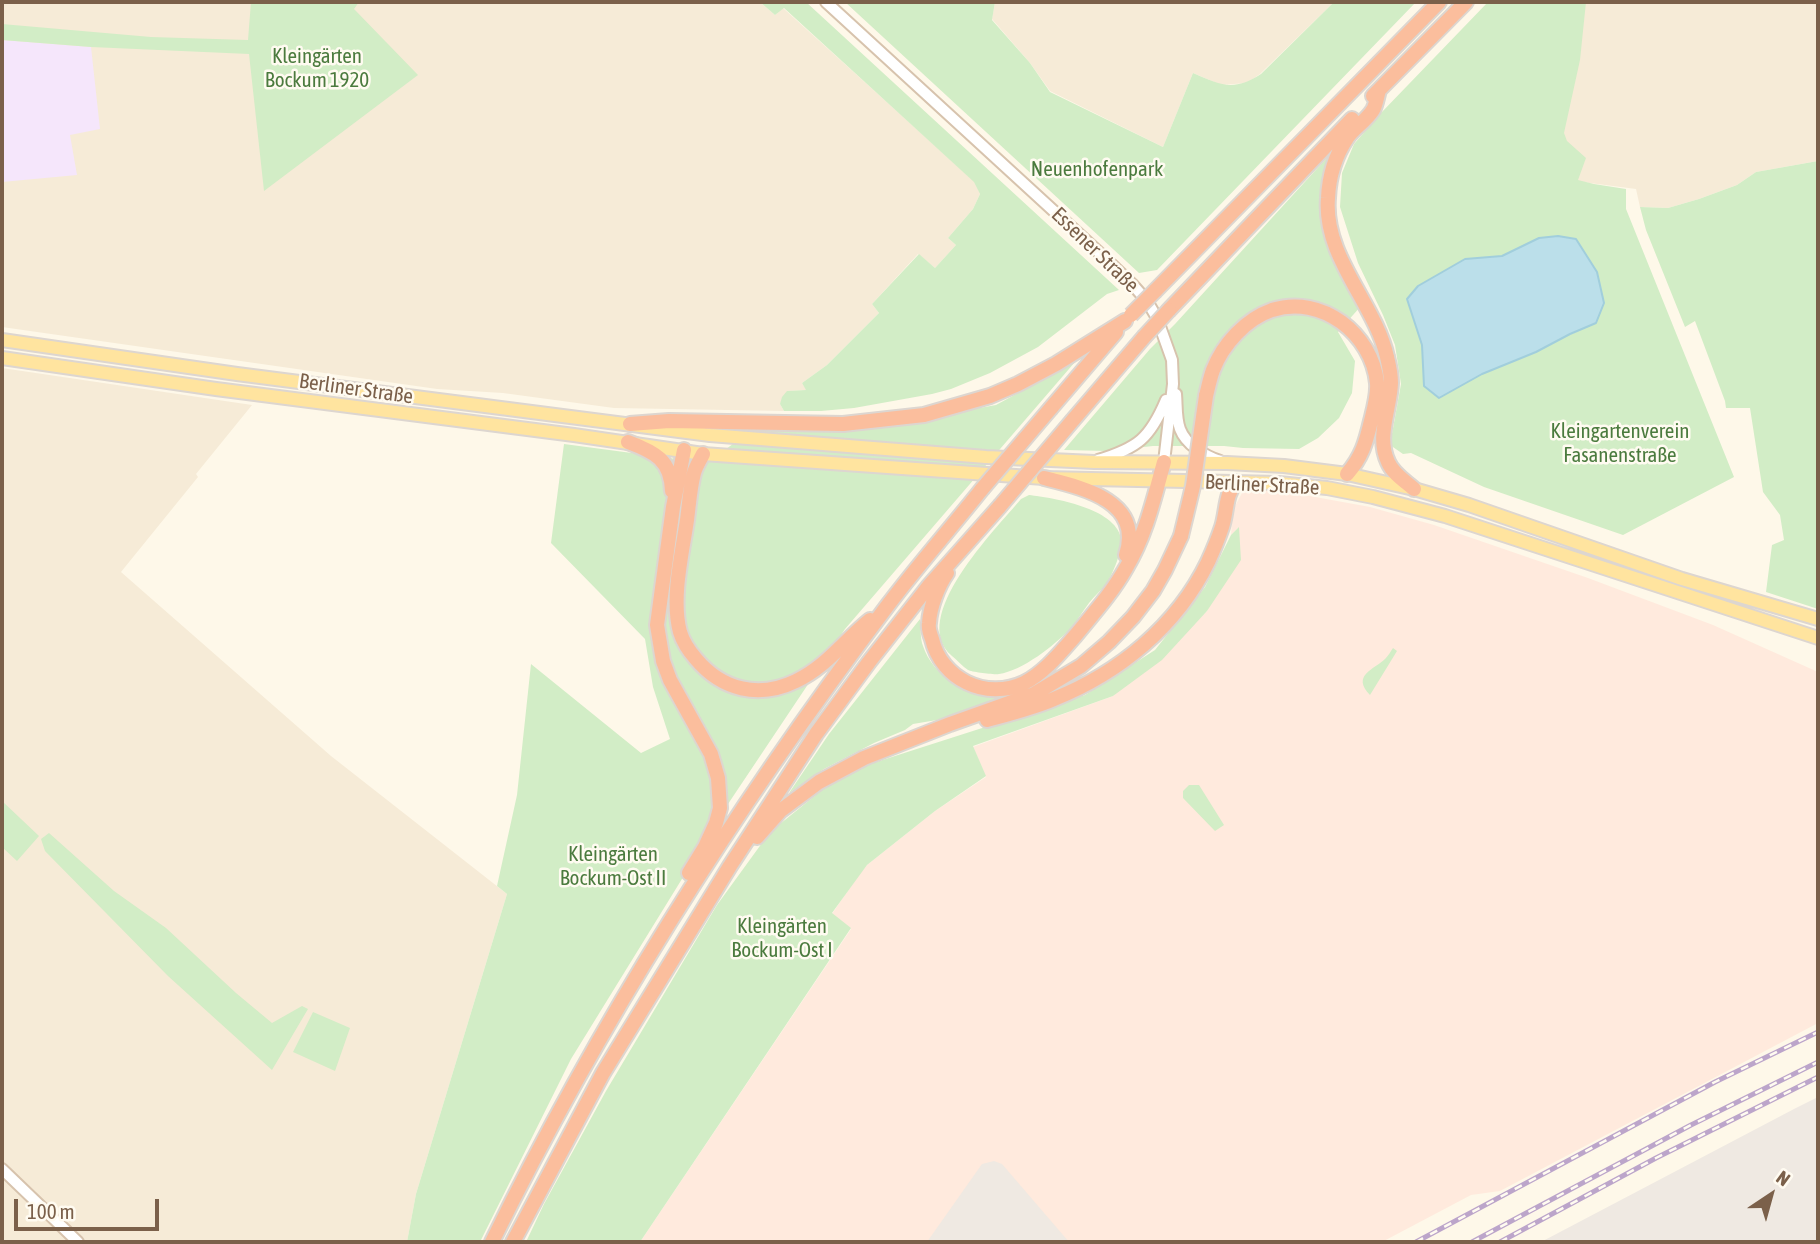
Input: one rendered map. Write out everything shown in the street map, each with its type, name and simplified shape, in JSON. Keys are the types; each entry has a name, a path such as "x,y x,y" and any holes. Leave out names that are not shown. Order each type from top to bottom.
{"highway":[{"path":"492,1242 554,1119 664,929 794,733 889,603 1128,318 1439,2"},
{"path":"513,1242 603,1073 730,866 816,734 869,662 928,587 1144,337 1466,2"},
{"path":"1379,90 1374,109 1348,136 1336,157 1327,202 1335,245 1376,326 1387,355 1391,381 1383,434 1388,464 1414,489"},
{"path":"730,866 780,811 819,782 864,758 1034,694 1081,666 1133,617 1153,591 1181,536 1194,486 1203,410 1213,370 1224,350 1251,321 1273,310 1296,307 1320,311 1342,321 1358,336 1370,357 1377,384 1365,446 1347,474"},
{"path":"630,424 669,421 842,424 924,415 990,396 1018,384 1056,364 1128,318"},
{"path":"628,442 652,451 664,463 671,476 673,506"},
{"path":"664,929 677,893 705,847 720,808 718,778 711,754 670,680 663,661 657,625 673,506 684,450"},
{"path":"703,454 693,476 677,611 680,633 689,652 704,669 720,681 743,689 771,690 795,681 830,659 852,635 889,603"},
{"path":"1000,506 945,577 933,604 928,625 934,647 944,665 959,679 981,689 1001,690 1024,683 1046,668 1109,594 1138,544 1149,517 1164,462"},
{"path":"1044,478 1098,494 1114,505 1126,519 1131,541 1109,594"},
{"path":"911,740 967,727 1051,701 1087,685 1138,650 1163,627 1202,573 1223,525 1231,487 1236,482"}],"main road":[{"name":"Essener Straße","path":"826,2 1132,284 1147,301 1157,318 1172,360 1173,384 1164,462"},
{"name":"Berliner Straße","path":"2,340 237,374 710,435 959,455 1227,463 1284,466 1347,474 1414,489 1489,512 1682,579 1818,619"},
{"name":"Berliner Straße","path":"2,358 703,454 1044,478 1279,483 1327,488 1416,507 1818,638"},
{"path":"1094,461 1122,453 1147,436 1157,422 1173,384"},
{"path":"1173,384 1180,429 1188,441 1203,453 1227,463"},
{"path":"684,450 690,443 710,435"},
{"path":"2,1169 78,1242"}],"shaded area":[{"path":"2,2 760,2 775,15 783,8 975,182 980,194 973,209 948,238 956,245 935,268 918,254 872,304 879,313 827,365 802,383 807,390 788,391 780,404 784,411 614,408 503,393 437,389 2,327"},
{"path":"995,2 1334,2 1260,74 1247,83 1221,85 1193,73 1163,147 1050,91 992,19"},
{"path":"1523,2 1818,2 1818,161 1756,172 1737,185 1668,208 1640,207 1636,189 1559,179"},
{"path":"2,40 91,47 100,129 70,135 77,175 2,182"},
{"path":"2,368 252,405 121,572 331,756 507,894 416,1194 407,1242 2,1242"},
{"path":"1266,488 1370,507 1434,525 1713,625 1818,672 1818,1023 1500,1191 1471,1195 1382,1242 640,1242 851,929 832,914 860,873 935,811 986,777 973,747 1113,696 1207,611 1238,528 1231,535 1233,510 1242,493"},
{"path":"1818,1097 1818,1242 1541,1242 1794,1109"},
{"path":"994,1161 1002,1164 1069,1242 927,1242 982,1164"}],"green space":[{"name":"Kleingärten Bockum 1920","path":"251,2 359,2 354,9 418,75 264,191 249,54 2,40 2,24 151,37 248,40"},
{"path":"760,2 806,2 1119,290 1107,294 1038,347 990,373 951,389 854,408 784,411 780,404 787,391 806,390 802,383 827,365 879,313 872,304 919,254 935,268 956,245 948,238 973,209 980,194 974,182 784,8 775,15"},
{"name":"Neuenhofenpark","path":"845,2 995,2 992,20 1030,63 1050,92 1163,147 1193,73 1227,85 1251,80 1261,74 1334,2 1416,2 1157,270 1139,273"},
{"name":"Kleingartenverein Fasanenstraße","path":"1488,2 1586,2 1580,60 1564,133 1567,141 1586,158 1578,180 1626,189 1626,209 1734,477 1623,535 1484,487 1411,453 1403,454 1390,445 1401,384 1395,345 1358,263 1340,207 1342,173 1354,144","holes":["1539,238 1596,323 1482,374 1439,398 1424,386 1422,345 1407,299 1465,259 1502,256"]},
{"path":"1334,150 1323,177 1324,215 1361,306 1338,332 1355,361 1352,393 1339,418 1318,438 1299,449 1153,446 1108,451 1064,450 1150,349"},
{"path":"1818,161 1818,609 1766,592 1772,545 1784,540 1780,515 1763,492 1750,408 1726,408 1695,321 1685,327 1646,230 1640,207 1668,208 1737,185 1756,172"},
{"name":"Kleingärten Bockum-Ost II","path":"1075,362 845,629 730,801 571,1059 480,1242 407,1242 416,1194 507,894 497,886 517,795 531,664 641,753 670,739 653,687 645,639 551,543 564,444 707,463 756,427 846,432 996,405"},
{"path":"1029,495 1082,506 1108,519 1121,538 1117,561 1105,586 1070,629 1047,649 1028,663 1008,672 996,674 970,671 952,656 941,640 940,620 947,598 976,552 1021,499"},
{"name":"Kleingärten Bockum-Ost I","path":"1239,527 1241,560 1207,611 1162,660 1113,696 973,746 986,776 935,811 867,865 832,913 851,928 640,1242 526,1242 606,1091 717,905 770,832 822,790 870,764 1085,695 1155,650 1205,587 1231,535"},
{"path":"920,619 923,646 937,669 947,679 972,692 999,696 1012,694 1009,698 937,720 913,724 824,769 789,793 829,734"},
{"path":"1393,648 1397,651 1370,695 1365,688 1364,678"},
{"path":"1189,785 1199,785 1224,825 1215,831 1183,798 1183,791"},
{"path":"2,801 39,836 17,861 2,847"},
{"path":"49,833 114,891 166,928 272,1023 302,1006 308,1009 272,1070 168,976 45,851 41,839"},
{"path":"313,1012 350,1028 335,1071 293,1052"}],"water":[{"path":"1558,236 1576,239 1597,272 1604,303 1596,323 1482,374 1439,398 1424,386 1422,345 1407,299 1418,286 1465,259 1502,256 1539,238"}],"railway":[{"path":"1416,1242 1715,1082 1818,1032"},
{"path":"1472,1242 1691,1125 1818,1062"},
{"path":"1500,1242 1656,1158 1818,1077"}]}
